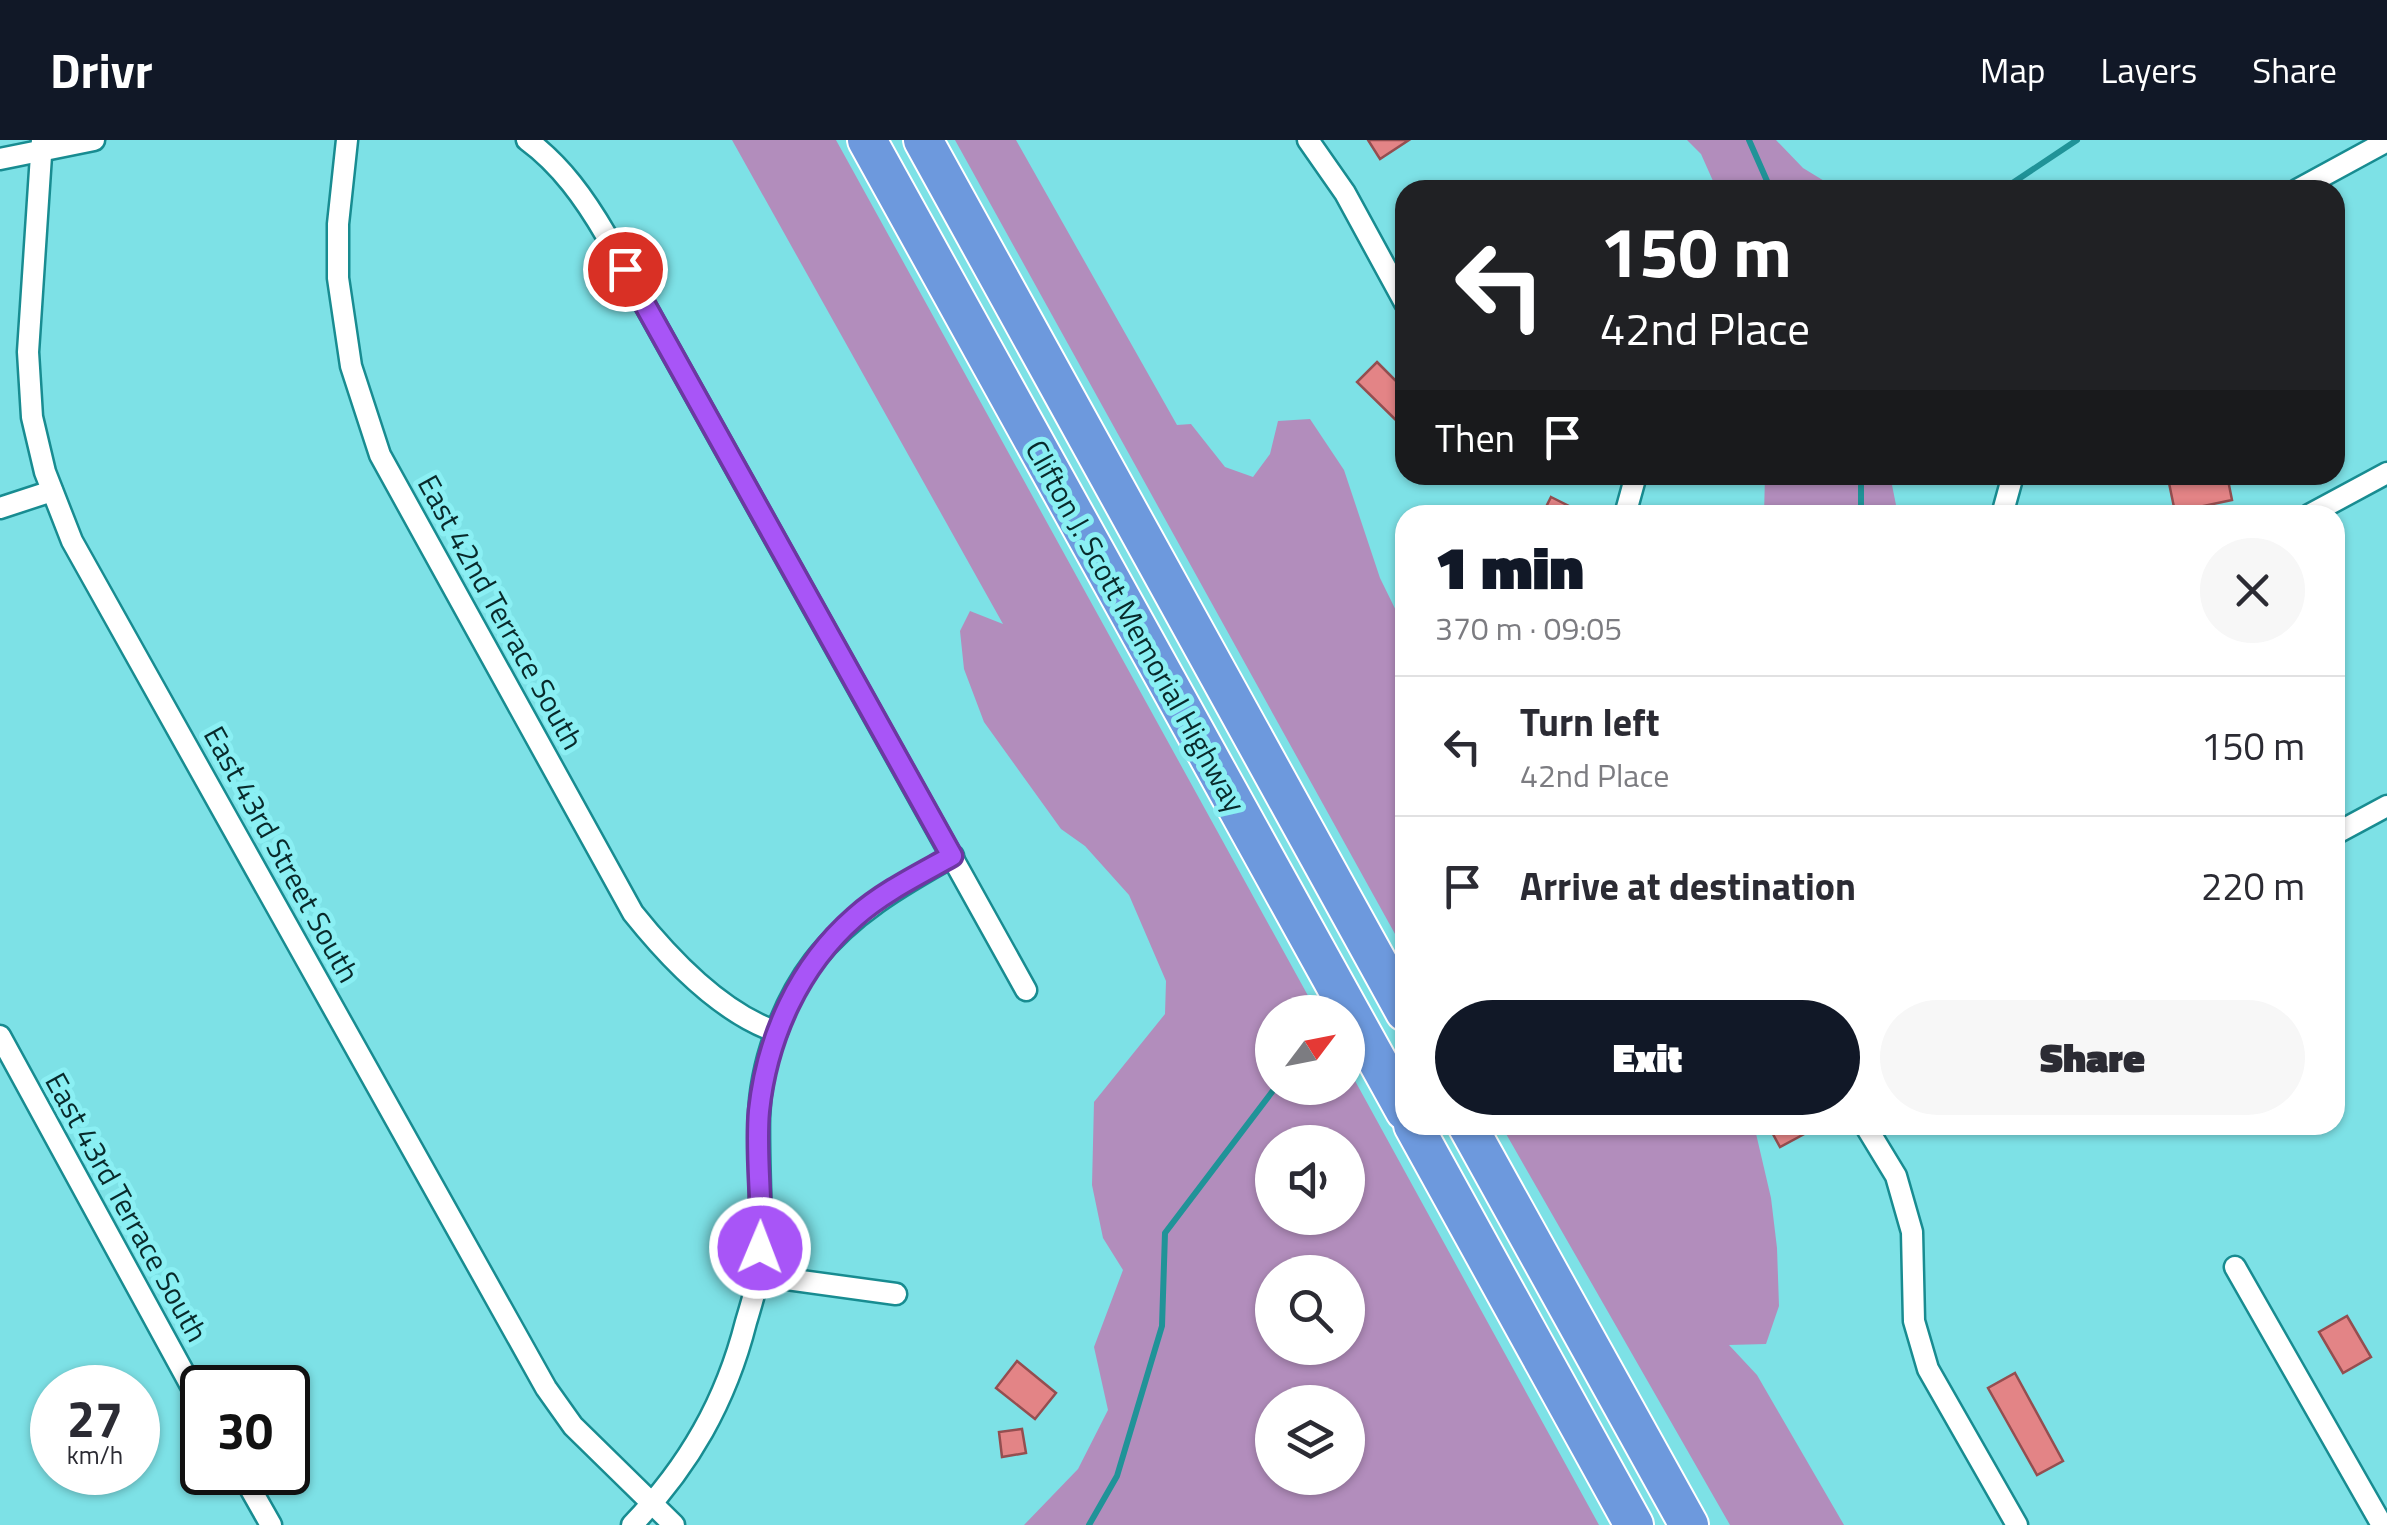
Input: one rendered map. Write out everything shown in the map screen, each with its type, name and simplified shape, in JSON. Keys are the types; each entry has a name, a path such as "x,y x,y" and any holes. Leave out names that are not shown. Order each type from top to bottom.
{"highway":[{"name":"Clifton J. Scott Memorial Highway","path":"867,140 1395,1093"},
{"name":"Clifton J. Scott Memorial Highway","path":"923,140 1395,994"},
{"path":"1419,1135 1634,1525"},
{"path":"1473,1135 1689,1525"}],"street":[{"path":"0,159 42,146 94,140"},
{"name":"East 42nd Terrace South","path":"346,140 338,224 338,278 350,366 380,456 632,912 665,953 696,980 751,1020 777,1032"},
{"path":"527,140 560,170 596,218 1026,990"},
{"path":"1308,140 1345,193 1395,285"},
{"path":"2315,180 2387,141"},
{"name":"East 43rd Street South","path":"42,146 28,352 32,417 52,490 72,541 546,1388 573,1426 674,1525"},
{"path":"2328,505 2387,473"},
{"path":"0,508 52,490"},
{"path":"2345,829 2387,806"},
{"path":"632,1525 692,1453 722,1400 738,1353 758,1275 762,1222 759,1114 766,1070 777,1032 796,990 814,962 856,916 952,856"},
{"name":"East 43rd Terrace South","path":"0,1036 180,1366"},
{"path":"1871,1135 1896,1176 1912,1232 1914,1321 1928,1368 2016,1525"},
{"path":"2235,1267 2382,1525"},
{"path":"758,1275 896,1294"},
{"path":"254,1495 271,1525"}],"shaded area":[{"path":"732,140 836,140 1308,995 1255,995 1255,1105 1365,1105 1365,1099 1599,1525 1024,1525 1078,1469 1108,1410 1094,1347 1123,1270 1103,1238 1092,1185 1094,1102 1165,1014 1166,981 1129,895 1085,846 1061,829 984,722 964,669 960,631 970,611 1003,624"},
{"path":"955,140 1016,140 1177,425 1191,424 1225,467 1253,477 1270,454 1278,421 1310,419 1344,470 1380,578 1395,609 1395,934"},
{"path":"1687,140 1776,140 1803,168 1823,180 1713,180 1701,154"},
{"path":"1765,485 1892,485 1896,505 1764,505"},
{"path":"1507,1135 1756,1135 1771,1198 1779,1306 1766,1344 1729,1345 1757,1375 1844,1525 1730,1525"}],"building":[{"path":"1368,140 1409,140 1380,159"},
{"path":"1377,362 1395,380 1395,419 1357,382"},
{"path":"2169,485 2229,485 2232,500 2174,505"},
{"path":"1551,497 1567,505 1547,505"},
{"path":"1773,1135 1802,1135 1780,1147"},
{"path":"2347,1316 2371,1357 2343,1373 2319,1332"},
{"path":"1017,1361 1056,1393 1035,1419 996,1388"},
{"path":"2015,1373 2063,1461 2037,1475 1988,1388"},
{"path":"1022,1429 1026,1453 1002,1457 999,1432"}],"waterway":[{"path":"1749,140 1767,180"},
{"path":"2017,180 2077,140"},
{"path":"1861,485 1861,505"},
{"path":"1089,1525 1117,1476 1162,1326 1165,1233 1262,1105"}],"route":[{"path":"625,269 952,856 856,916 814,962 796,990 777,1032 759,1114 760,1248"}]}
